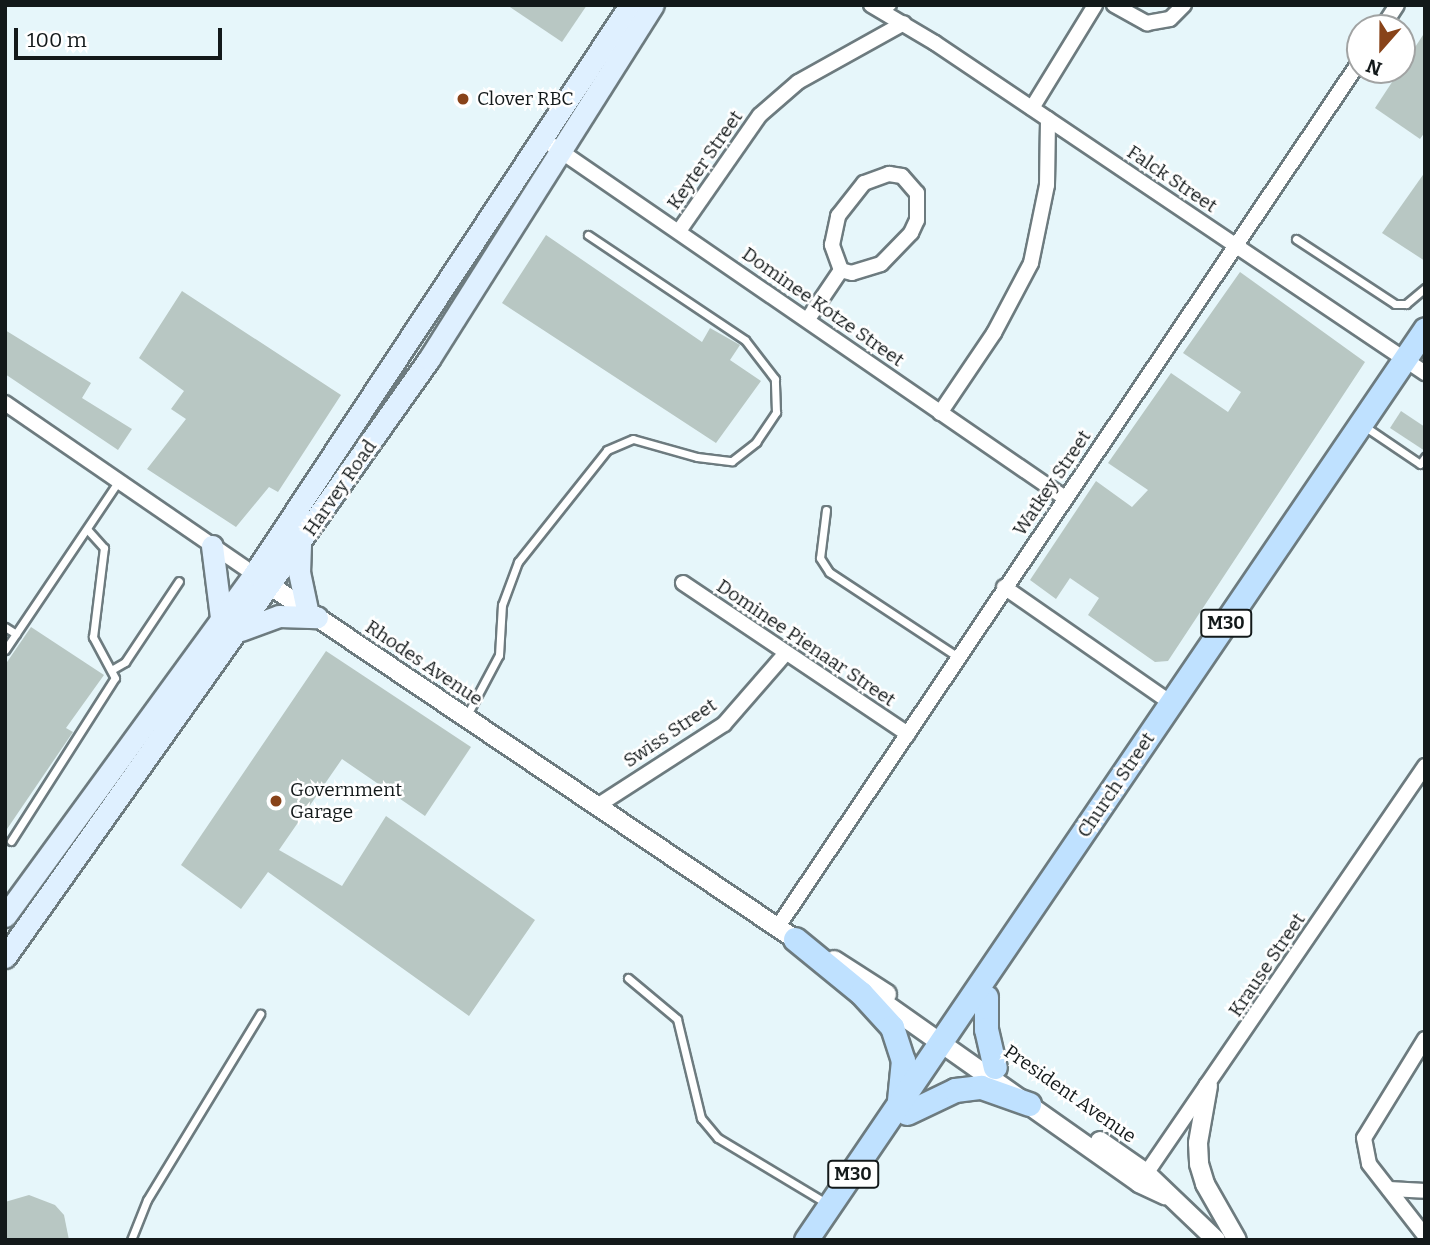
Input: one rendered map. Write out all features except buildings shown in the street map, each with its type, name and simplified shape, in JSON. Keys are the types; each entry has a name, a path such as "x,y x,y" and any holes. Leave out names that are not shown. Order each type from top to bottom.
{"main road":[{"name":"Harvey Road","path":"5,916 221,617 300,545 458,315 630,5"},
{"name":"Harvey Road","path":"6,955 239,632 262,580 551,144 653,5"},
{"name":"Church Street","path":"948,1041 986,997 1417,362 1425,329"},
{"name":"Church Street","path":"819,1240 1171,703 1417,362"},
{"path":"239,632 279,616 312,614 299,572 300,545"},
{"path":"212,546 221,617"},
{"path":"786,933 861,993 892,1027 903,1059 902,1110 955,1090 981,1087 1029,1104"},
{"path":"986,997 986,1029 995,1067"},
{"name":"Church Street","path":"806,1240 902,1110"}],"street":[{"name":"Falck Street","path":"871,5 895,11 1237,247 1417,362"},
{"path":"1032,108 1095,5"},
{"path":"1114,5 1147,23 1170,19 1184,5"},
{"name":"Keyter Street","path":"680,231 731,151 768,107 895,11"},
{"name":"Watkey Street","path":"786,933 908,734 1004,587 1237,247 1346,82"},
{"path":"940,413 994,333 1031,263 1047,185 1048,119"},
{"name":"Dominee Kotze Street","path":"551,144 1065,498"},
{"path":"875,176 902,176 912,183 919,205 911,233 881,264 852,273 841,270 832,245 845,202 875,176"},
{"path":"808,319 841,270"},
{"name":"Rhodes Avenue","path":"5,403 312,614 948,1041"},
{"name":"Dominee Pienaar Street","path":"682,583 908,734"},
{"path":"1004,587 1171,703"},
{"name":"Swiss Street","path":"597,806 724,724 786,653"},
{"name":"Krause Street","path":"1142,1178 1208,1086 1425,766"},
{"path":"1425,1039 1364,1138 1369,1164 1425,1236"},
{"name":"President Avenue","path":"948,1041 995,1067 1165,1195 1216,1240"},
{"name":"President Avenue","path":"948,1041 1029,1104 1142,1178"},
{"path":"1208,1086 1198,1143 1199,1164 1205,1184 1237,1240"},
{"path":"1389,1189 1425,1191"}],"lane":[{"path":"466,717 499,655 502,605 518,562 607,450 633,439 697,457 732,461 756,442 776,412 775,379 745,340 588,235"},
{"path":"1296,239 1395,304 1406,304 1425,288"},
{"path":"1370,430 1420,464 1425,457"},
{"path":"5,650 118,482"},
{"path":"826,510 820,558 829,572 958,657"},
{"path":"11,841 113,684 113,669 93,637 104,548 87,528"},
{"path":"113,669 125,662 179,581"},
{"path":"5,627 16,634"},
{"path":"628,978 677,1019 701,1118 718,1138 830,1205"},
{"path":"131,1240 147,1200 260,1014"}],"place":[{"name":"Clover RBC","path":"463,99"},
{"name":"Government Garage","path":"276,801"}]}
